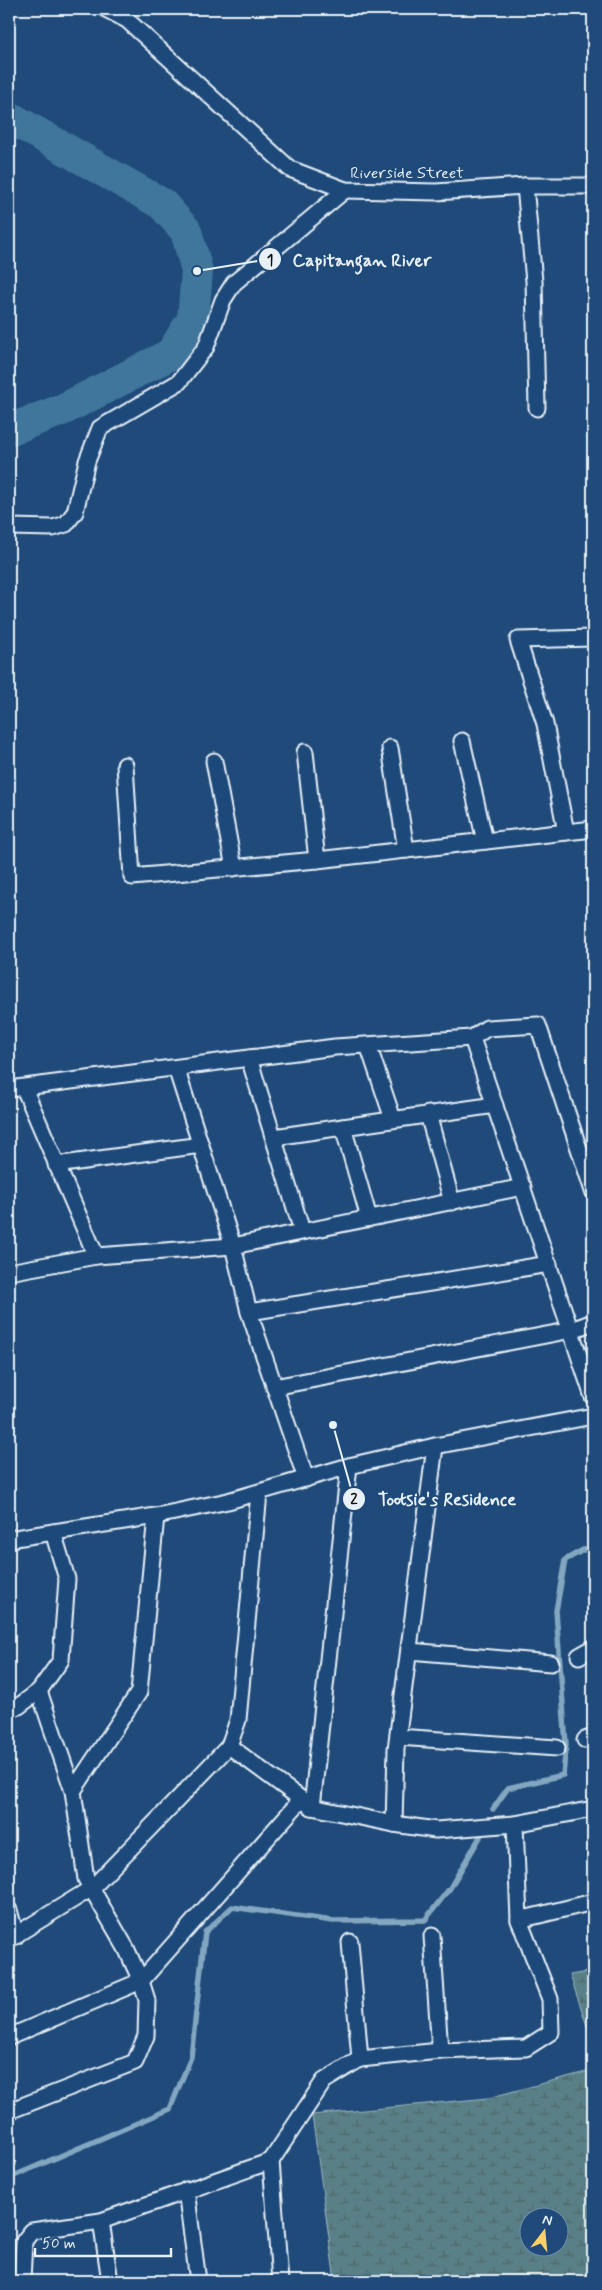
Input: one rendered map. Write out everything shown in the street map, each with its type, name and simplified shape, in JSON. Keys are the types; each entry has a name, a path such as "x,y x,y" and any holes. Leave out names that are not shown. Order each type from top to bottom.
{"street":[{"name":"Riverside Street","path":"106,9 127,20 290,169 344,190 436,192 525,186 593,186"},
{"path":"525,186 534,281 537,408"},
{"path":"9,527 53,528 66,524 75,512 87,461 100,428 179,382 206,347 223,300 234,282 344,190"},
{"path":"566,832 545,724 518,640 593,638"},
{"path":"462,741 485,842"},
{"path":"390,748 406,850"},
{"path":"305,752 317,860"},
{"path":"214,761 234,868"},
{"path":"125,765 132,877 317,860 593,830"},
{"path":"96,1256 56,1165 16,1088 249,1058 368,1045 472,1038 487,1028 538,1025 593,1191"},
{"path":"472,1038 593,1397"},
{"path":"368,1045 393,1119"},
{"path":"249,1058 302,1231"},
{"path":"176,1068 233,1246 250,1312 306,1480"},
{"path":"274,1137 495,1105"},
{"path":"428,1114 452,1202"},
{"path":"343,1127 369,1218"},
{"path":"56,1165 200,1145"},
{"path":"9,1272 96,1256 233,1246 523,1188"},
{"path":"250,1312 549,1264"},
{"path":"274,1387 572,1330 593,1322"},
{"path":"11,1538 156,1516 259,1492 306,1480 349,1466 434,1446 593,1416"},
{"path":"394,1824 398,1737 434,1446"},
{"path":"9,2037 141,1981 306,1804 349,1466"},
{"path":"9,1910 12,1938 92,1888 229,1746 238,1720 259,1492"},
{"path":"73,1791 140,1692 156,1516"},
{"path":"9,1710 19,1706 39,1691 61,1660 67,1579 53,1532"},
{"path":"579,1656 593,1648"},
{"path":"409,1651 551,1663"},
{"path":"9,2111 135,2062 146,2036 147,2000 141,1981 126,1948 86,1879 73,1791 39,1691"},
{"path":"398,1737 557,1748"},
{"path":"229,1746 306,1804 394,1824 436,1830 515,1824 593,1809"},
{"path":"22,2281 24,2241 32,2231 100,2221 271,2161 324,2081 360,2059 440,2051 526,2048 551,2032 550,1999 519,1920 515,1824"},
{"path":"519,1920 593,1902"},
{"path":"432,1936 440,2051"},
{"path":"350,1942 360,2059"},
{"path":"271,2161 280,2281"},
{"path":"186,2190 198,2281"},
{"path":"100,2221 110,2281"}],"green space":[{"path":"593,1971 593,2044 570,1975"},
{"path":"593,2070 593,2281 335,2281 312,2115 488,2098"}],"waterway":[{"path":"9,117 162,204 186,231 197,271 193,319 171,354 64,409 9,430"},
{"path":"493,1809 508,1788 563,1775 566,1745 556,1611 565,1560 583,1550 593,1549"},
{"path":"9,2178 170,2109 191,2057 205,1932 232,1907 333,1921 425,1920 450,1888 480,1837"}],"place":[{"name":"Capitangan River","path":"197,271"},
{"name":"Tootsie's Residence","path":"333,1425"}]}
